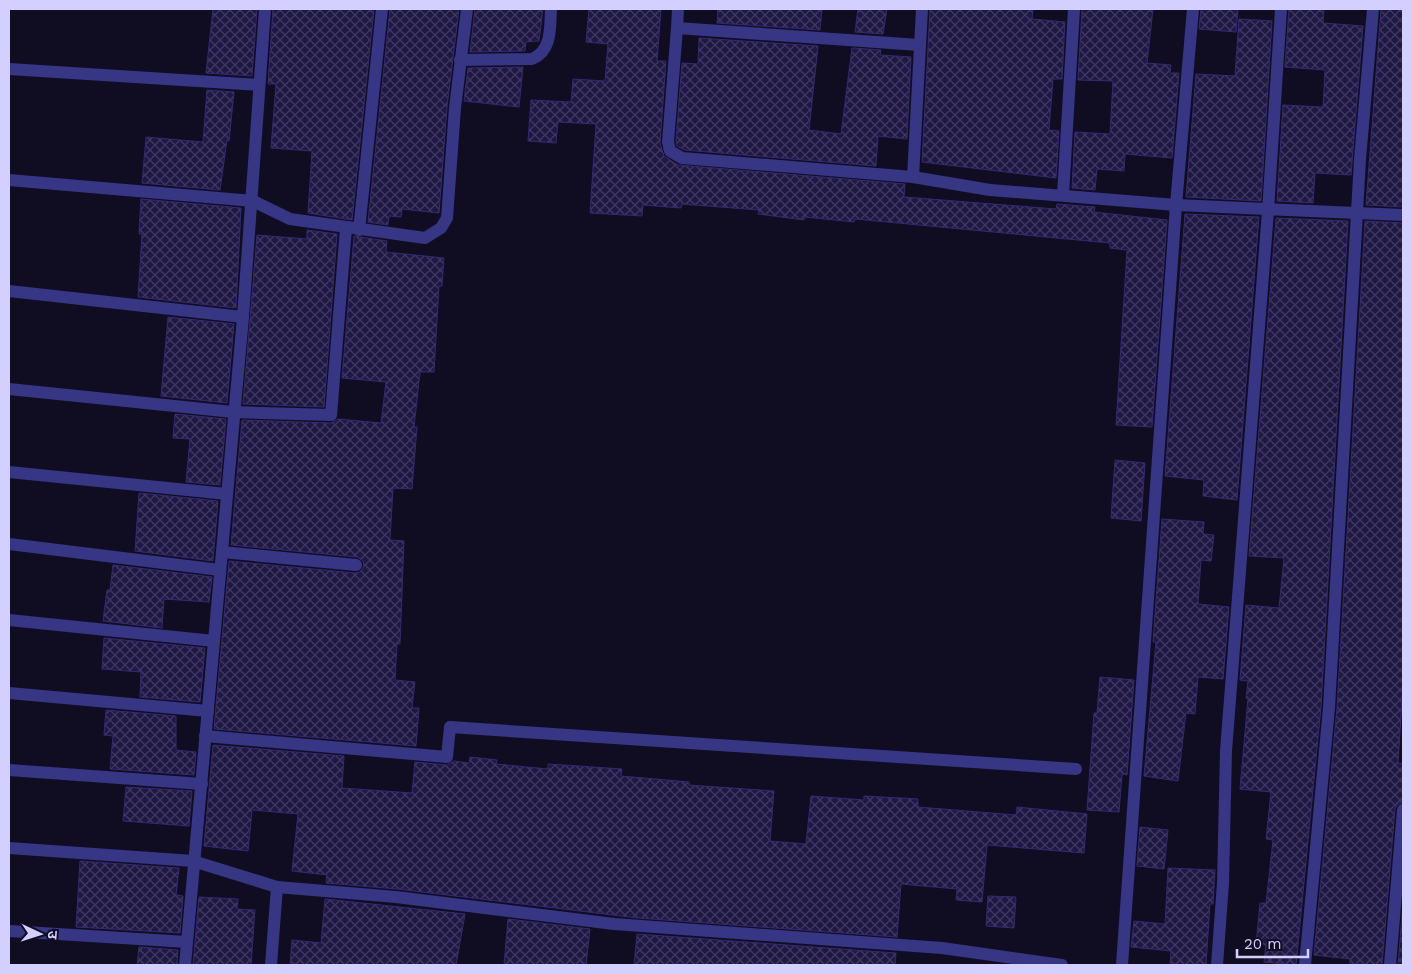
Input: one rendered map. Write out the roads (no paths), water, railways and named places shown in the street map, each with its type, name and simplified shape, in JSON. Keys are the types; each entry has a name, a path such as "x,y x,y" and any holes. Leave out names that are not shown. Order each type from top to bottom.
{"street":[{"path":"185,965 253,201 265,9"},
{"path":"359,230 382,9"},
{"path":"9,180 253,201 290,219 425,238 441,228 447,218 460,60 467,9"},
{"path":"460,60 532,59 540,56 548,41 551,9"},
{"path":"678,9 668,142 670,151 674,155 694,160 913,177 990,190 1268,211 1403,215"},
{"path":"913,177 922,9"},
{"path":"1063,195 1074,9"},
{"path":"1122,965 1176,205 1193,9"},
{"path":"1217,965 1223,883 1226,750 1268,211 1281,9"},
{"path":"1305,965 1329,708 1360,159 1374,9"},
{"path":"676,28 919,46"},
{"path":"9,68 260,85"},
{"path":"9,389 234,412 332,415 346,228"},
{"path":"9,291 243,317"},
{"path":"9,472 227,494"},
{"path":"9,544 220,570"},
{"path":"222,552 356,565"},
{"path":"9,620 214,641"},
{"path":"9,693 208,711"},
{"path":"205,736 447,758 450,727 1076,769"},
{"path":"9,770 202,784"},
{"path":"1390,965 1403,810"},
{"path":"9,848 193,861 277,887 396,897 614,924 942,948 1062,965"},
{"path":"271,965 277,887"},
{"path":"9,931 187,942"}]}
